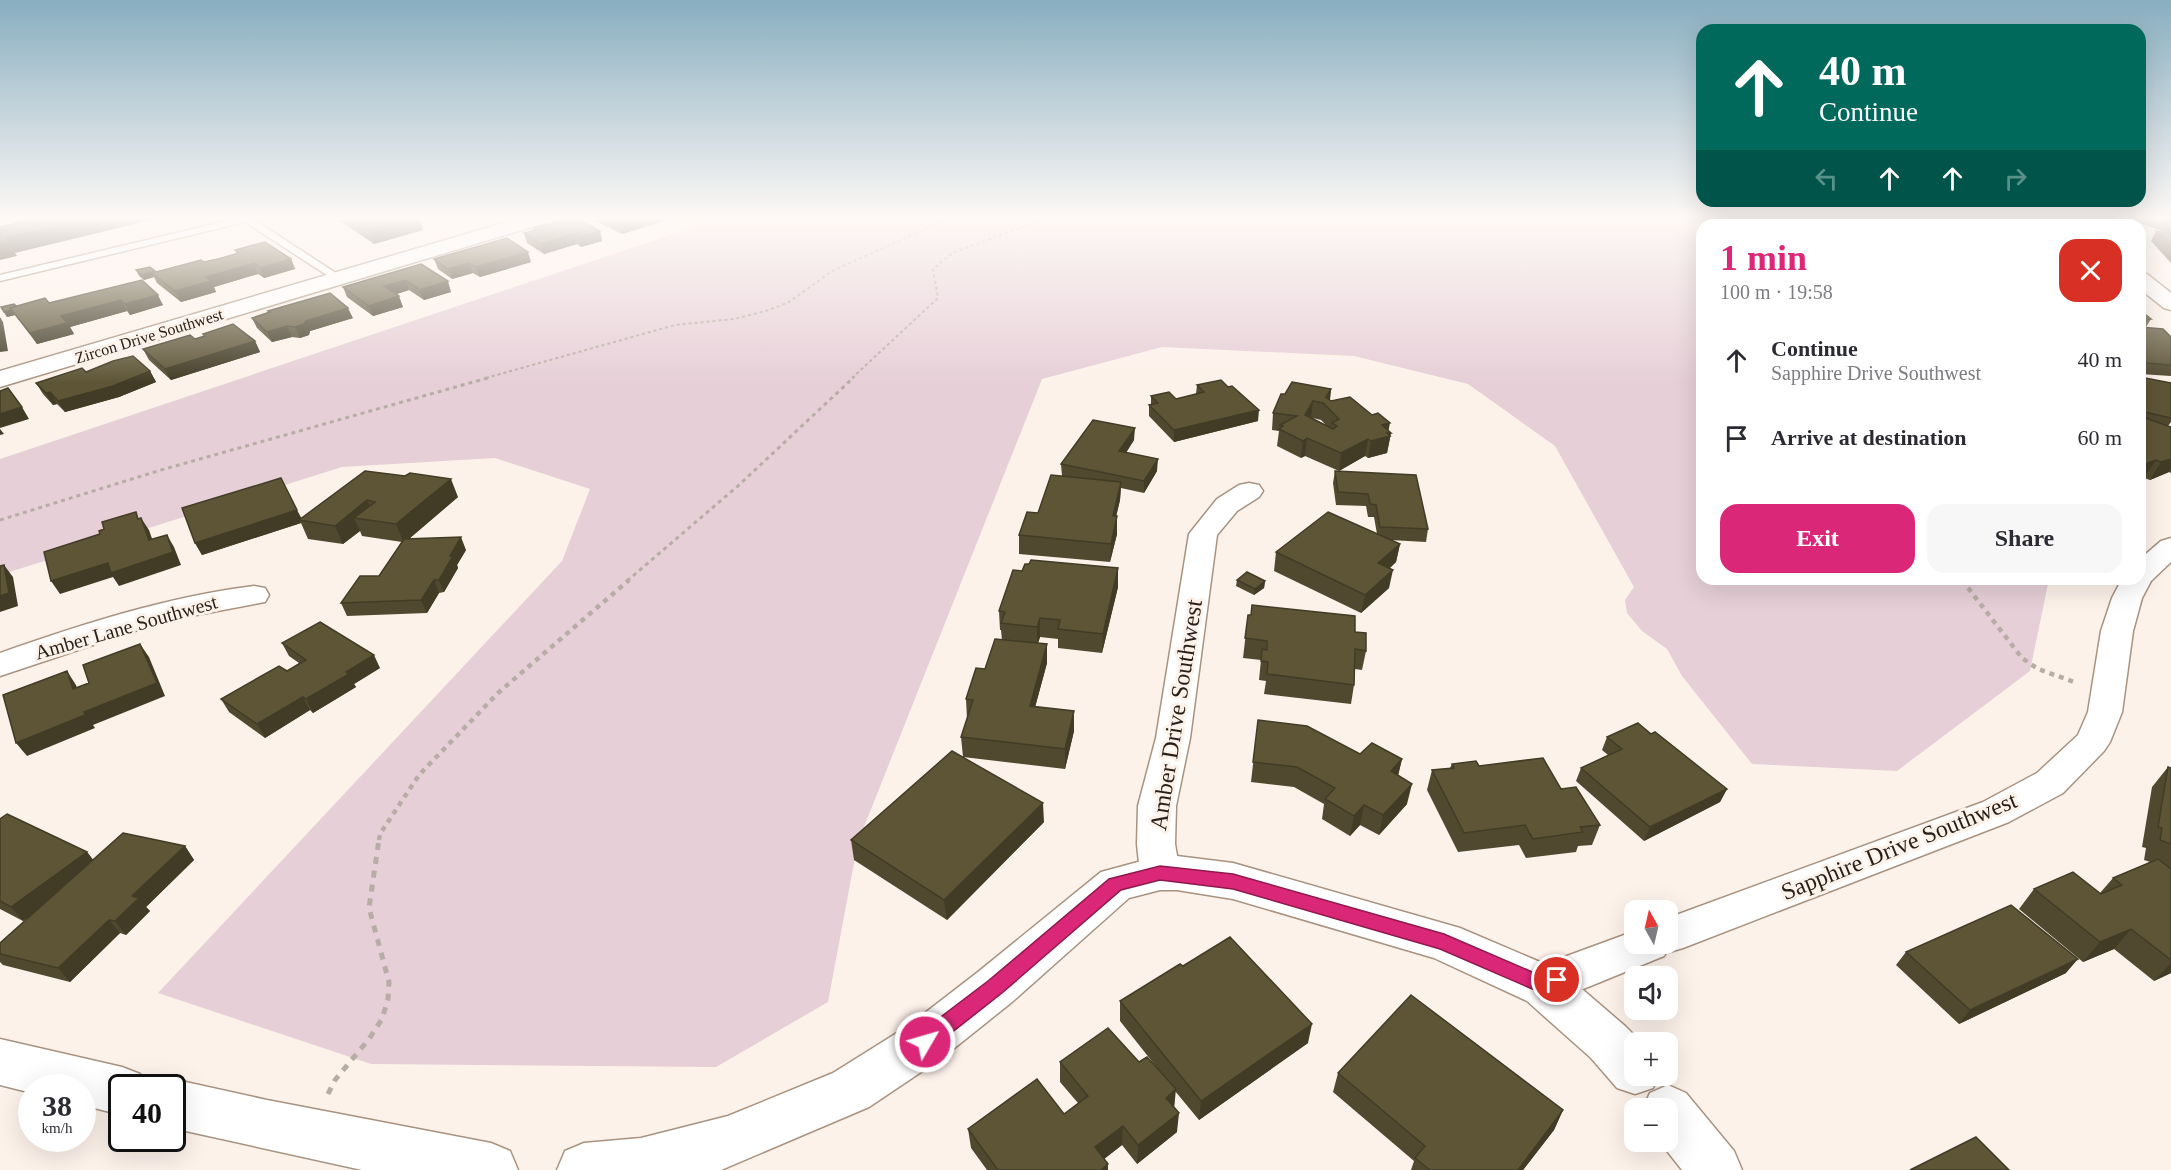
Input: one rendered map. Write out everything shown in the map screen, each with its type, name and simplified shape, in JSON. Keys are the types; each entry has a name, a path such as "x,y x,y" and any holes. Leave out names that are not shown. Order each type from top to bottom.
{"street":[{"name":"Zircon Drive Southwest","path":"0,379 358,274"},
{"path":"2146,283 2171,304"},
{"name":"Amber Drive Southwest","path":"1160,873 1156,843 1157,806 1173,738 1203,534 1227,505 1249,491"},
{"path":"2146,570 2171,547"},
{"name":"Sapphire Drive Southwest","path":"1678,932 1996,812 2050,783 2092,742 2105,712 2117,631 2127,598 2134,585"},
{"name":"Amber Lane Southwest","path":"0,665 75,638 226,598 254,595"},
{"path":"584,1170 641,1165 729,1142 851,1090 925,1042 995,987 1116,884 1160,873 1233,881 1432,938 1544,986 1608,1042 1624,1059"},
{"path":"1544,986 1571,973 1624,953"},
{"path":"0,1062 108,1088"},
{"path":"1648,1086 1658,1098"},
{"path":"186,1106 308,1134 491,1170"},
{"path":"1678,1122 1715,1170"}],"lane":[{"path":"0,278 18,274"},
{"path":"332,274 340,279"}],"path":[{"path":"0,520 161,470 608,343 675,325 734,319 769,310 789,302 828,274"},
{"path":"308,1134 335,1080 369,1039 382,1019 388,999 388,982 369,908 373,876 380,834 419,775 498,693 739,485 938,298 934,274"},
{"path":"1966,585 2022,658 2038,669 2108,692"}],"shaded area":[{"path":"555,274 1696,274 1696,585 2048,585 2030,671 1897,771 1752,764 1682,676 1667,649 1642,631 1627,613 1625,600 1634,587 1555,446 1468,384 1354,356 1162,347 1042,379 858,842 828,1002 716,1067 371,1064 158,993 562,561 590,489 495,458 342,467 0,575 0,459"}],"building":[{"path":"153,274 218,274 206,277 211,281 175,291"},
{"path":"388,274 436,274 448,281 420,290 406,280 384,286 399,296 369,306 343,287"},
{"path":"142,280 158,295 125,304 121,300 61,316 67,323 30,333 10,308 45,298 49,303"},
{"path":"330,293 348,308 306,321 295,327 287,326 267,332 252,318 270,312 268,311"},
{"path":"14,304 16,306 10,308 12,310 4,312 1,307"},
{"path":"233,324 255,341 165,369 143,349 190,335 195,339"},
{"path":"2146,328 2163,329 2171,337 2171,365 2147,363"},
{"path":"133,356 150,371 113,386 58,401 50,392 46,393 36,383 82,368 86,372"},
{"path":"2146,378 2171,383 2171,418 2146,412"},
{"path":"1221,380 1228,387 1232,386 1259,410 1174,430 1149,405 1158,403 1151,396 1169,392 1176,399 1204,392 1197,385"},
{"path":"1292,382 1331,389 1326,397 1331,401 1350,397 1372,415 1378,413 1390,423 1382,425 1391,433 1387,433 1390,436 1371,441 1368,439 1341,453 1307,438 1303,441 1279,429 1283,426 1280,425 1297,416 1273,413 1281,394 1285,394","holes":["1313,401 1323,403 1339,419 1332,423 1337,426 1333,429 1305,415"]},
{"path":"8,388 22,407 0,414 0,391"},
{"path":"2146,418 2171,427 2171,459 2161,462 2156,460 2146,464"},
{"path":"1093,420 1135,428 1119,451 1158,459 1144,481 1061,464"},
{"path":"365,471 405,476 410,473 451,479 396,524 354,518 375,502 367,500 335,526 299,520"},
{"path":"1335,471 1416,475 1428,529 1380,527 1376,505 1370,504 1368,494 1338,492"},
{"path":"1051,475 1121,482 1113,516 1117,516 1111,544 1019,535 1027,512 1038,513"},
{"path":"281,478 297,510 195,543 182,508"},
{"path":"136,512 138,519 141,518 149,540 167,535 173,552 111,573 108,563 51,581 44,552 100,534 99,531 104,529 102,522"},
{"path":"1328,512 1400,544 1378,563 1393,570 1365,595 1276,552"},
{"path":"461,537 439,580 434,580 421,600 341,603 360,576 379,576 404,539"},
{"path":"1031,560 1118,568 1103,634 1058,629 1060,620 1040,618 1037,627 1001,623 1005,612 999,611 1013,570 1022,571 1025,564 1029,564"},
{"path":"4,565 9,593 0,596 0,566"},
{"path":"1247,572 1265,581 1255,589 1237,580"},
{"path":"1252,605 1355,616 1355,632 1366,633 1366,651 1355,649 1354,685 1267,674 1268,662 1261,661 1262,649 1267,650 1267,641 1245,638 1248,615 1251,615"},
{"path":"320,622 374,655 346,672 349,674 257,724 221,699 279,666 287,671 306,660 282,643"},
{"path":"995,639 1047,644 1030,706 1074,711 1065,749 961,737 973,700 966,699 976,668 985,669"},
{"path":"140,644 157,683 84,712 85,715 16,743 3,695 67,671 73,689 89,683 83,665"},
{"path":"1258,720 1307,726 1360,754 1372,743 1402,759 1391,771 1412,784 1383,815 1364,805 1354,816 1325,799 1335,788 1297,767 1253,762"},
{"path":"1638,723 1651,734 1655,732 1727,789 1650,827 1581,768 1622,749 1607,737"},
{"path":"952,751 1043,803 944,900 851,840"},
{"path":"1543,758 1561,789 1576,787 1600,825 1580,827 1583,832 1533,839 1525,825 1464,833 1432,770 1454,768 1452,764 1476,761 1479,766"},
{"path":"2168,767 2171,768 2171,844 2160,840 2162,828 2158,827"},
{"path":"7,814 87,852 11,907 0,901 0,819"},
{"path":"123,833 185,846 132,896 139,898 115,921 109,920 58,968 0,954 0,943"},
{"path":"2158,859 2171,869 2171,960 2131,929 2100,942 2034,889 2073,872 2101,894 2122,885 2113,878"},
{"path":"2011,905 2078,959 1970,1010 1906,952"},
{"path":"1230,937 1312,1024 1201,1101 1120,1001 1180,964 1183,966"},
{"path":"1411,995 1563,1110 1518,1170 1430,1170 1415,1158 1425,1146 1338,1073"},
{"path":"1108,1028 1139,1062 1147,1057 1176,1089 1166,1098 1179,1113 1138,1145 1123,1126 1095,1147 1108,1164 1101,1170 998,1170 968,1129 1037,1079 1064,1114 1088,1096 1060,1062"},
{"path":"1976,1137 2009,1170 1910,1170"}],"route":[{"path":"925,1042 995,987 1116,884 1160,873 1177,873 1233,881 1444,942 1544,986 1557,980"}]}
